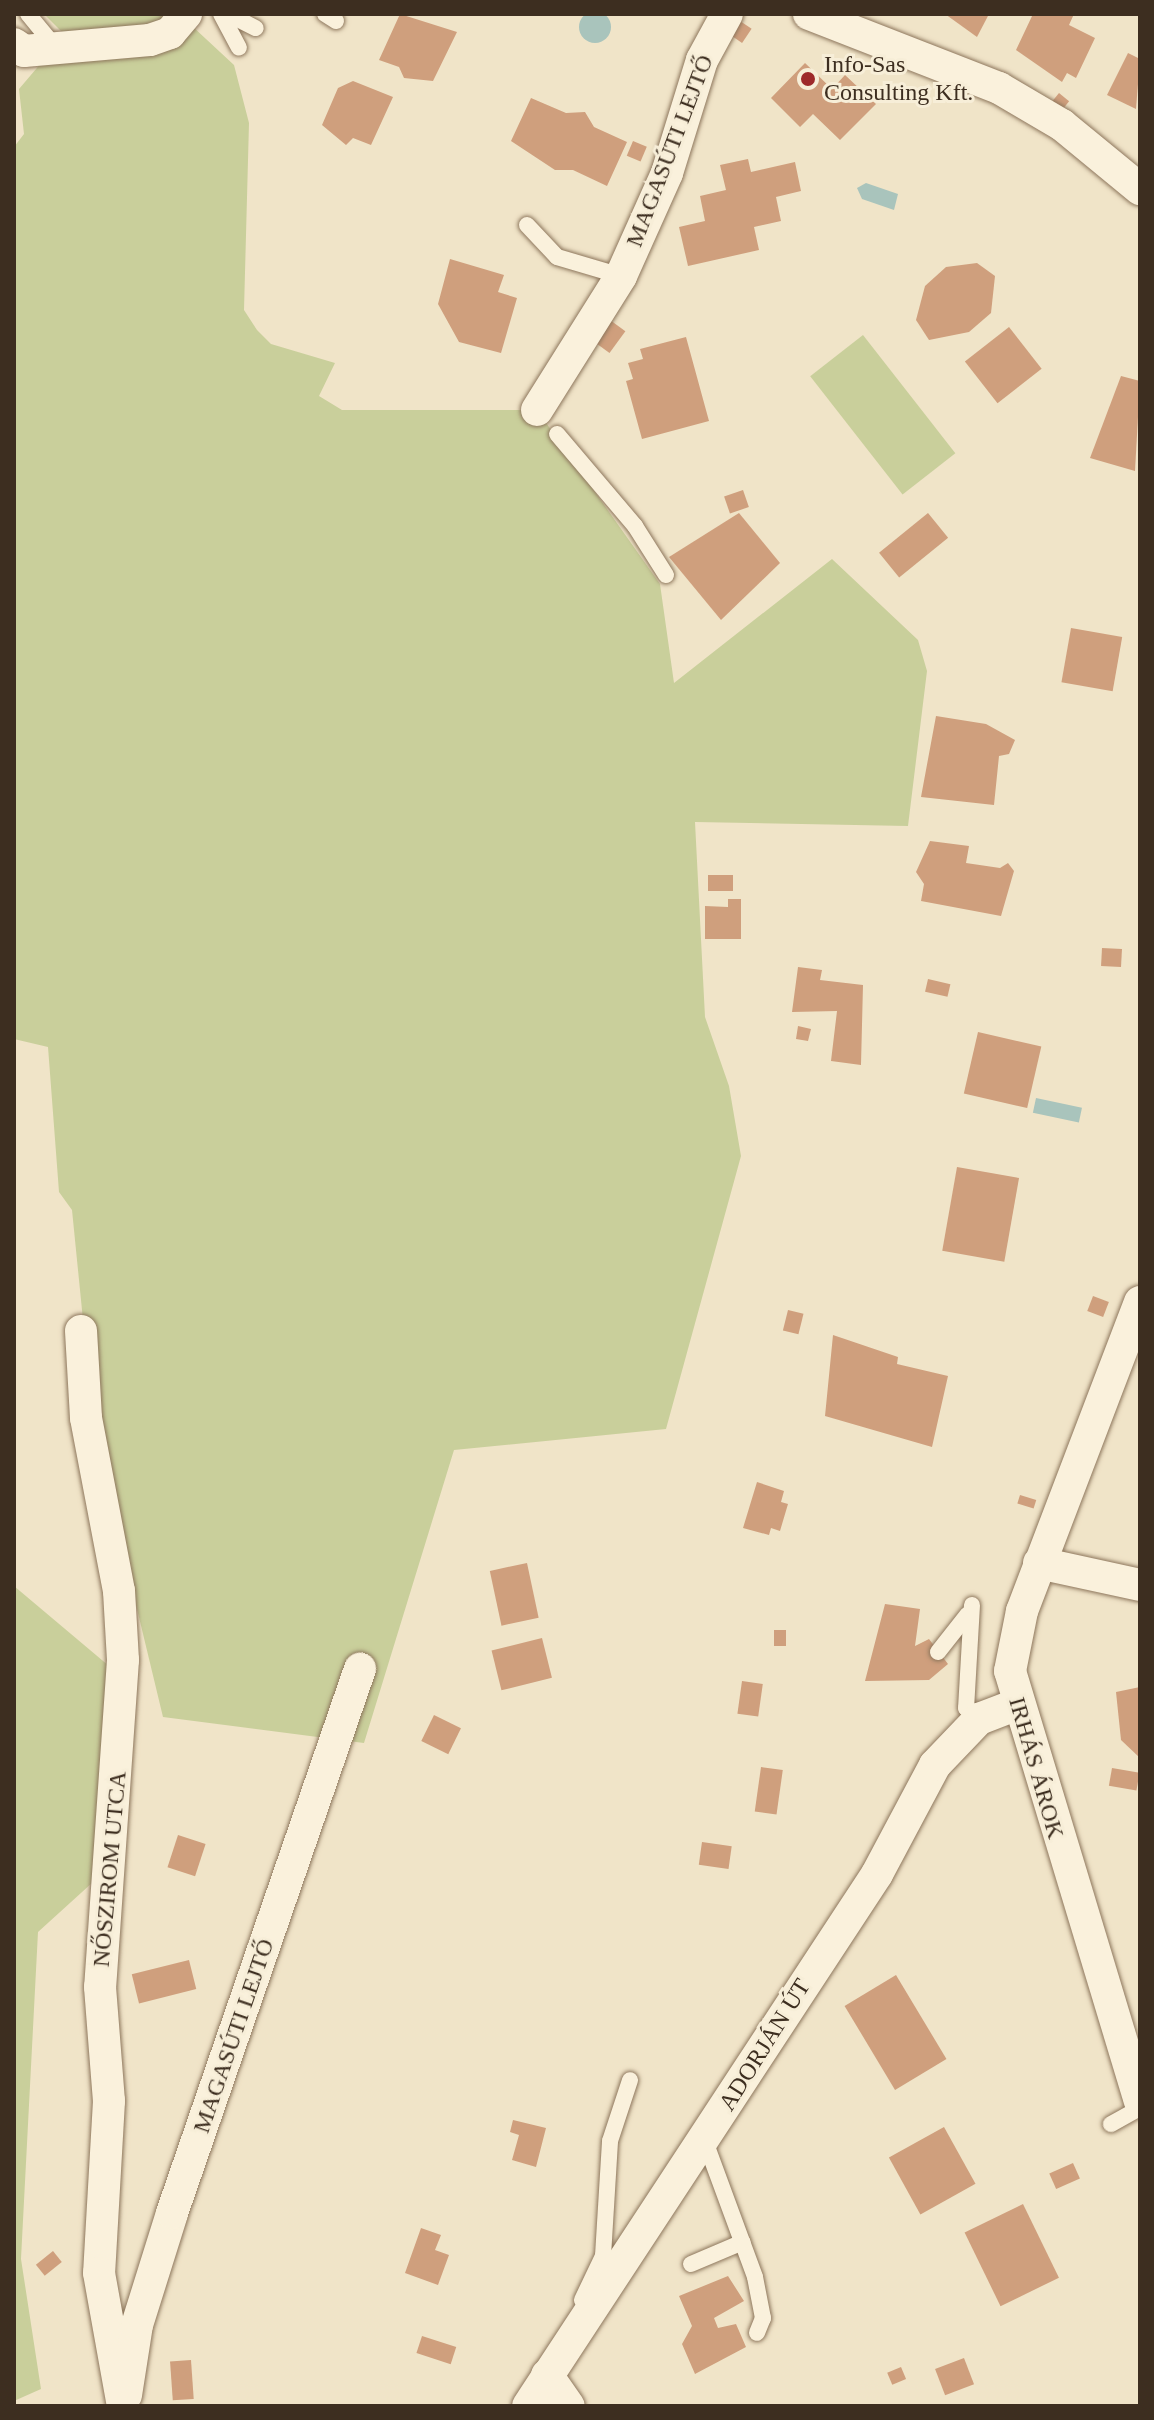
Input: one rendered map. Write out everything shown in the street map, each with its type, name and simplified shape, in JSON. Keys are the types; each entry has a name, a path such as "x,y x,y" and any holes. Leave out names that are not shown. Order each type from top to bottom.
{"street":[{"path":"27,51 150,40 170,33 186,14"},
{"name":"MAGASÚTI LEJTŐ","path":"547,422 621,276 667,173 702,60 727,14"},
{"path":"809,14 999,88 1062,125 1140,189"},
{"name":"IRHÁS ÁROK","path":"1140,1302 1039,1563 1014,1638 1016,1705 1140,2101"},
{"name":"NŐSZIROM UTCA","path":"81,1331 86,1418 113,1550 123,1660 100,1987 109,2116 99,2273 124,2406"},
{"path":"1039,1563 1140,1585"},
{"name":"MAGASÚTI LEJTŐ","path":"124,2406 137,2325 172,2213 360,1669"},
{"name":"ADORJÁN ÚT","path":"528,2406 705,2141 877,1874 922,1784 979,1719 1016,1705"},
{"path":"547,2375 569,2406"}],"lane":[{"path":"27,51 28,14"},
{"path":"221,14 239,48"},
{"path":"228,14 256,28"},
{"path":"527,225 557,257 621,276"},
{"path":"547,422 635,526 666,575"},
{"path":"938,1652 959,1633 972,1605 966,1708 979,1719"},
{"path":"580,2325 582,2299 603,2256 610,2141 630,2080"},
{"path":"1111,2124 1140,2108"},
{"path":"705,2141 743,2242 763,2318 757,2333"},
{"path":"691,2264 743,2242"}],"green space":[{"path":"44,14 190,14 192,26 234,65 249,123 244,310 257,330 271,344 335,363 319,396 342,410 537,410 660,584 674,683 832,559 918,640 927,671 908,826 695,822 705,1017 729,1086 741,1156 666,1429 454,1450 364,1743 163,1717 94,1430 72,1210 59,1192 48,1047 14,1039 14,147 24,134 19,89 65,35"},
{"path":"863,335 955,453 903,494 810,376"},
{"path":"14,1586 109,1666 103,1873 38,1932 21,2259 41,2389 14,2401"}],"water":[{"path":"595,11 606,16 611,27 606,38 595,43 584,38 579,27 584,16"},
{"path":"866,183 898,194 894,210 862,199 857,188"},
{"path":"1036,1098 1082,1108 1079,1122 1033,1113"}],"building":[{"path":"400,14 457,32 433,81 404,78 399,67 379,60"},
{"path":"945,14 989,14 977,37"},
{"path":"1033,14 1074,14 1069,25 1095,38 1076,78 1067,73 1062,82 1016,50"},
{"path":"740,21 752,29 742,43 730,35"},
{"path":"1128,53 1140,59 1136,109 1107,95"},
{"path":"805,63 832,89 845,75 876,104 840,140 813,114 800,127 771,98"},
{"path":"353,81 393,97 371,145 353,138 346,145 322,125 338,88"},
{"path":"1059,93 1069,101 1062,110 1052,102"},
{"path":"531,98 566,113 585,112 594,127 627,142 607,186 573,170 555,170 511,141"},
{"path":"633,141 647,147 641,162 627,156"},
{"path":"748,159 751,172 795,162 801,191 776,197 781,221 754,227 759,250 688,266 679,227 705,221 700,196 726,190 720,165"},
{"path":"450,259 504,275 498,292 517,298 501,353 459,342 438,304"},
{"path":"977,263 995,276 991,313 969,332 929,340 916,320 925,286 946,267"},
{"path":"610,320 625,331 610,353 594,342"},
{"path":"1009,327 1042,369 998,403 965,361"},
{"path":"686,337 709,421 642,439 626,381 633,379 628,363 643,359 640,349"},
{"path":"1121,376 1140,381 1135,471 1090,458"},
{"path":"743,490 749,507 730,514 724,497"},
{"path":"739,513 780,563 721,620 669,557"},
{"path":"928,513 948,538 899,578 879,553"},
{"path":"1071,628 1122,637 1113,691 1061,682"},
{"path":"936,716 986,724 1015,740 1009,754 999,756 994,805 921,797"},
{"path":"930,841 969,846 966,863 1000,868 1008,863 1014,871 1001,916 921,901 924,884 916,872"},
{"path":"708,875 733,875 733,891 708,891"},
{"path":"728,899 741,899 741,939 705,939 705,906 728,907"},
{"path":"1102,948 1122,949 1121,967 1101,966"},
{"path":"798,967 822,970 820,980 863,985 861,1065 831,1061 837,1011 792,1012"},
{"path":"928,979 950,984 947,997 925,992"},
{"path":"798,1026 811,1029 808,1041 796,1039"},
{"path":"978,1032 1041,1047 1027,1108 964,1093"},
{"path":"957,1167 1019,1178 1004,1262 942,1251"},
{"path":"1093,1296 1109,1302 1103,1317 1087,1311"},
{"path":"788,1310 804,1314 798,1334 783,1330"},
{"path":"833,1335 898,1357 897,1364 948,1376 932,1447 825,1416"},
{"path":"757,1482 784,1491 781,1502 788,1504 780,1531 771,1528 769,1535 743,1528"},
{"path":"1020,1495 1036,1500 1034,1509 1017,1504"},
{"path":"527,1563 539,1618 501,1626 490,1571"},
{"path":"885,1604 920,1609 915,1646 929,1639 948,1664 929,1680 865,1681"},
{"path":"774,1630 786,1630 786,1646 774,1646"},
{"path":"542,1638 552,1678 501,1690 492,1651"},
{"path":"742,1681 763,1684 758,1717 737,1714"},
{"path":"1140,1687 1140,1758 1121,1740 1116,1692"},
{"path":"434,1715 461,1728 448,1754 421,1741"},
{"path":"761,1767 783,1770 777,1815 755,1812"},
{"path":"1112,1768 1140,1773 1136,1791 1109,1786"},
{"path":"178,1835 206,1844 195,1876 167,1867"},
{"path":"702,1842 732,1846 729,1869 699,1865"},
{"path":"189,1960 196,1989 139,2003 132,1974"},
{"path":"896,1975 946,2059 895,2090 845,2006"},
{"path":"513,2120 546,2128 536,2167 512,2160 519,2135 510,2132"},
{"path":"944,2127 976,2184 920,2214 889,2158"},
{"path":"1073,2163 1080,2179 1056,2189 1049,2174"},
{"path":"1023,2204 1059,2278 1001,2306 965,2232"},
{"path":"421,2228 441,2235 435,2250 449,2255 438,2285 405,2273"},
{"path":"53,2251 62,2262 45,2276 36,2265"},
{"path":"728,2276 744,2301 714,2318 718,2328 736,2324 746,2347 695,2374 682,2344 692,2326 679,2296"},
{"path":"422,2336 456,2347 451,2364 416,2353"},
{"path":"964,2358 974,2384 945,2395 935,2369"},
{"path":"191,2360 194,2399 173,2400 170,2361"},
{"path":"901,2367 906,2379 892,2385 887,2373"}],"place":[{"name":"Info-Sas Consulting Kft.","path":"808,79"}]}
